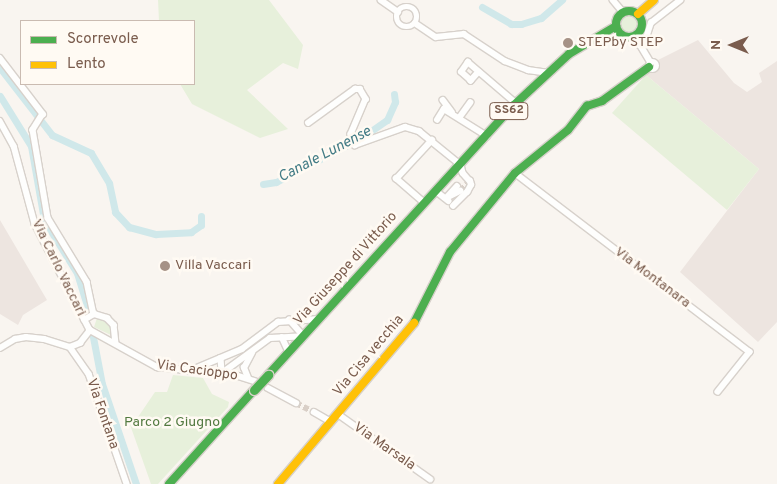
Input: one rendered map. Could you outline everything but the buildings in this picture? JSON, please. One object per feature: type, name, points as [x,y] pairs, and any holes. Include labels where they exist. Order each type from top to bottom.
[{"type":"main road","points":[[638,14],[642,28],[637,41],[623,36],[616,26],[617,18],[623,12],[638,14],[654,0]]},
{"type":"main road","name":"SS62","points":[[424,203],[461,165],[516,103],[569,54],[616,26]]},
{"type":"main road","name":"Via Cisa vecchia","points":[[278,484],[413,326],[450,252],[515,173],[568,130],[587,106],[602,101],[650,65]]},
{"type":"main road","name":"Via Giuseppe di Vittorio","points":[[289,352],[424,203]]},
{"type":"main road","name":"SS62","points":[[169,484],[252,383],[268,376],[289,352]]},
{"type":"street","points":[[381,0],[398,12],[400,25],[410,27],[415,23],[416,14],[412,9],[406,8],[398,12]]},
{"type":"street","points":[[613,0],[623,12]]},
{"type":"street","points":[[650,65],[637,41],[646,38],[651,23],[680,0]]},
{"type":"street","points":[[415,23],[436,37],[464,34],[505,61],[528,70],[549,73]]},
{"type":"street","points":[[0,58],[20,83]]},
{"type":"street","points":[[480,72],[516,103]]},
{"type":"street","points":[[22,85],[41,109],[42,118],[36,124],[34,134],[48,218],[87,282],[94,314]]},
{"type":"street","points":[[308,123],[355,89],[360,90],[366,99],[351,138],[355,145],[405,127],[432,140],[461,165],[465,184]]},
{"type":"street","points":[[443,100],[457,117]]},
{"type":"street","points":[[457,117],[470,103]]},
{"type":"street","points":[[436,120],[444,109],[487,136]]},
{"type":"street","name":"Via Carlo Vaccari","points":[[0,120],[14,146],[35,224],[66,278],[90,330]]},
{"type":"street","points":[[424,203],[396,179],[432,140]]},
{"type":"street","name":"Via Montanara","points":[[515,173],[750,352],[718,392]]},
{"type":"street","points":[[449,201],[465,184]]},
{"type":"street","points":[[449,201],[465,184]]},
{"type":"street","points":[[436,191],[449,201]]},
{"type":"street","points":[[84,320],[94,314]]},
{"type":"street","points":[[94,314],[112,321],[117,335],[116,343]]},
{"type":"street","points":[[289,320],[303,336]]},
{"type":"street","points":[[190,371],[242,349],[278,322],[319,320]]},
{"type":"street","points":[[0,348],[16,339],[26,338],[70,347],[80,343],[90,330]]},
{"type":"street","name":"Via Cacioppo","points":[[90,330],[116,343],[149,364],[222,374],[252,383]]},
{"type":"street","points":[[222,374],[270,338],[303,336]]},
{"type":"street","points":[[282,337],[289,352]]},
{"type":"street","name":"Via Fontana","points":[[70,347],[88,374],[127,484]]},
{"type":"street","points":[[252,383],[244,368],[253,350]]},
{"type":"street","points":[[222,358],[222,374]]},
{"type":"street","points":[[268,388],[296,403]]},
{"type":"street","points":[[314,412],[331,422]]},
{"type":"street","name":"Via Marsala","points":[[338,414],[430,478]]},
{"type":"shaded area","points":[[698,40],[734,83],[747,92],[762,82],[759,73],[777,61],[777,322],[758,342],[680,272],[759,169],[646,75],[658,60]]},
{"type":"shaded area","points":[[0,220],[47,300],[23,315],[18,325],[0,314]]},
{"type":"green space","points":[[158,0],[269,0],[303,45],[298,69],[283,63],[247,90],[288,129],[260,138],[192,104],[181,85],[195,85],[195,20],[159,20]]},
{"type":"green space","points":[[629,11],[638,15],[642,24],[638,33],[629,37],[620,33],[616,24],[620,15]]},
{"type":"green space","points":[[646,75],[759,169],[727,210],[612,113]]},
{"type":"green space","points":[[97,318],[106,320],[111,325],[111,335],[94,327]]},
{"type":"green space","name":"Parco 2 Giugno","points":[[173,375],[203,378],[212,394],[229,402],[228,407],[158,484],[151,484],[128,419],[138,417],[155,392],[167,392]]},
{"type":"waterway","name":"Canale Lunense","points":[[482,7],[511,24],[521,24],[541,18],[562,0]]},
{"type":"waterway","name":"Canale Lunense","points":[[0,68],[52,135],[91,153],[109,183],[115,212],[129,227],[156,234],[191,232],[201,225],[201,216]]},
{"type":"waterway","name":"Canale Lunense","points":[[263,184],[276,182],[361,138],[387,120],[395,102],[394,94]]},
{"type":"waterway","points":[[0,96],[31,146],[44,220],[77,273],[87,306]]},
{"type":"waterway","points":[[93,337],[102,384],[136,484]]},
{"type":"tunnel","points":[[460,191],[467,184]]},
{"type":"tunnel","points":[[296,403],[314,412]]},
{"type":"traffic: fast","points":[[629,11],[638,15],[642,24],[638,33],[629,37],[620,33],[616,24],[620,15],[629,11]]},
{"type":"traffic: fast","points":[[268,375],[514,105],[569,54],[616,26]]},
{"type":"traffic: fast","points":[[414,323],[450,252],[515,173],[568,130],[587,106],[602,101],[649,67]]},
{"type":"traffic: fast","points":[[254,390],[268,375]]},
{"type":"traffic: fast","points":[[169,484],[254,390]]},
{"type":"traffic: slow","points":[[638,14],[654,0]]},
{"type":"traffic: slow","points":[[278,484],[414,323]]},
{"type":"place","name":"STEPby STEP","points":[[568,43]]},
{"type":"place","name":"Villa Vaccari","points":[[165,266]]}]
